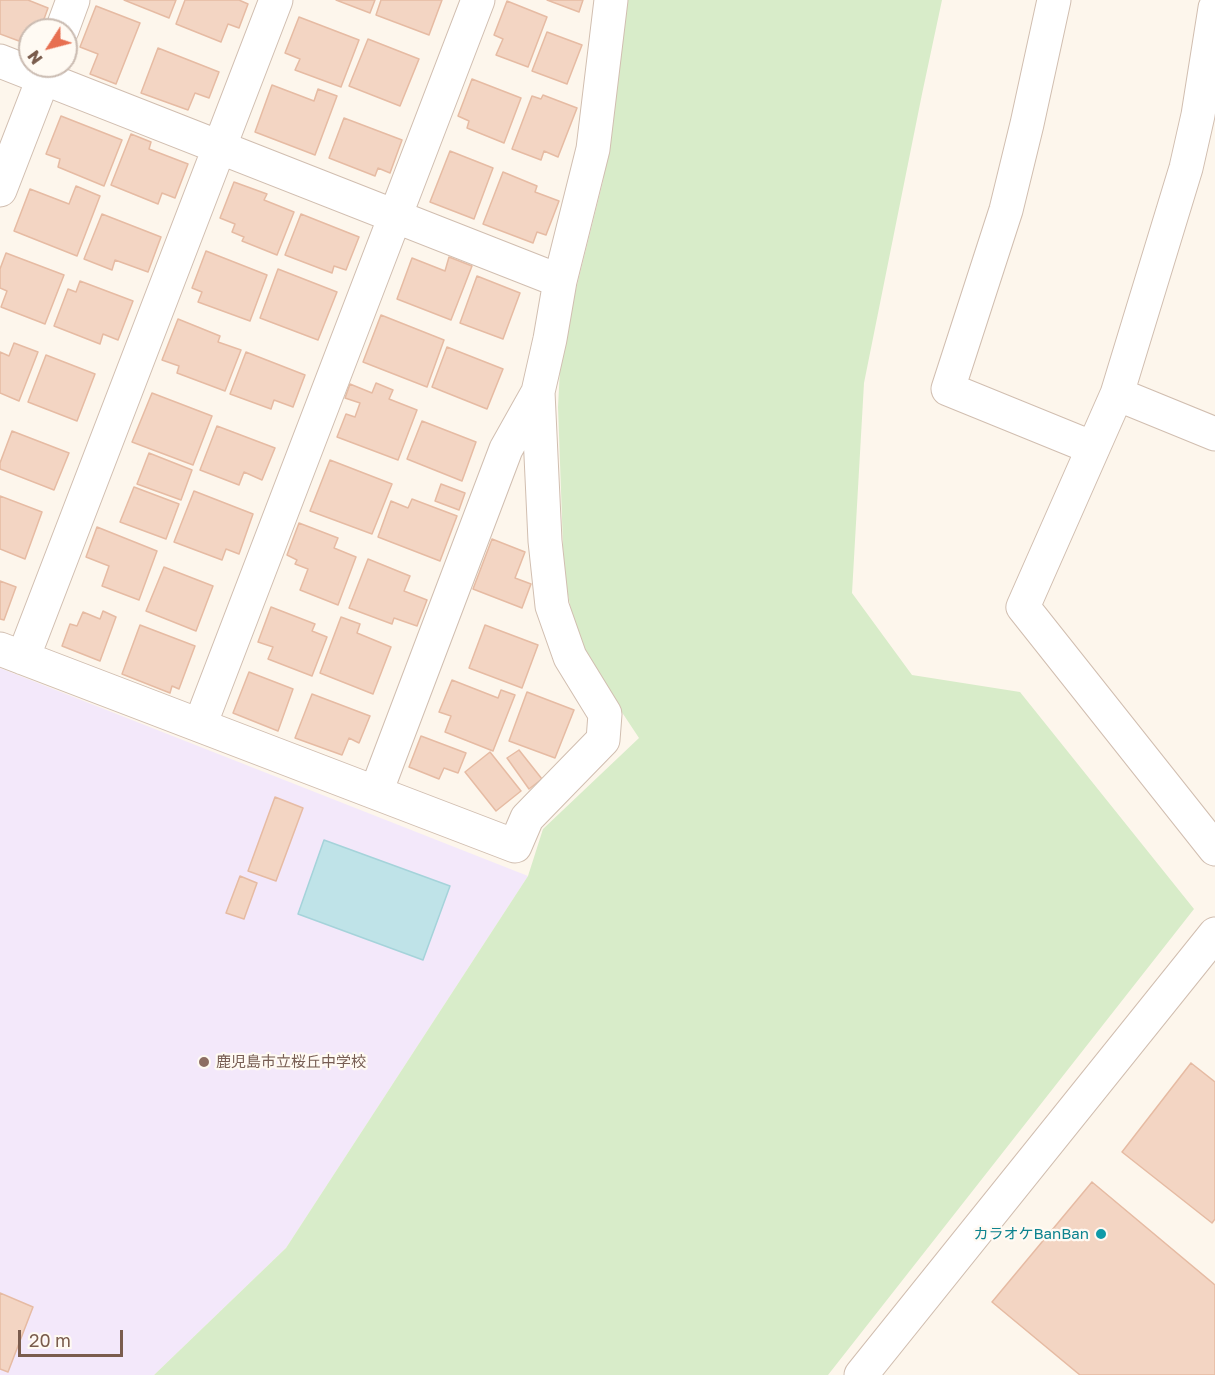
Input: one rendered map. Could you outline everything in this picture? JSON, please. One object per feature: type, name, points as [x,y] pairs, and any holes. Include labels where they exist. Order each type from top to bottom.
[{"type":"street","points":[[66,18],[73,0]]},
{"type":"street","points":[[276,0],[219,147],[11,653],[514,846],[527,818],[603,740],[604,714],[570,657],[552,606],[545,541],[538,392],[560,281],[593,148],[611,0]]},
{"type":"street","points":[[200,725],[478,0]]},
{"type":"street","points":[[1054,0],[1006,210],[948,388],[1093,448]]},
{"type":"street","points":[[1215,8],[1198,115],[1186,168],[1117,394],[1023,607],[1215,849]]},
{"type":"street","points":[[0,62],[18,66]]},
{"type":"street","points":[[0,190],[43,78]]},
{"type":"street","points":[[59,78],[219,147],[560,281]]},
{"type":"street","points":[[376,792],[507,449],[538,392]]},
{"type":"street","points":[[1117,394],[1215,434]]},
{"type":"street","points":[[861,1375],[1215,934]]},
{"type":"shaded area","name":"鹿児島市立桜丘中学校","points":[[0,668],[528,876],[286,1248],[154,1375],[0,1375]]},
{"type":"green space","points":[[628,0],[942,0],[864,383],[852,593],[912,675],[1020,692],[1194,909],[828,1375],[154,1375],[286,1248],[528,876],[543,829],[639,738],[578,646],[564,574],[558,407],[561,349],[603,181]]},
{"type":"water","points":[[324,840],[450,886],[423,960],[298,914]]},
{"type":"building","points":[[0,0],[28,0],[48,8],[44,18],[18,18],[18,41],[0,34]]},
{"type":"building","points":[[124,0],[176,0],[169,18]]},
{"type":"building","points":[[185,0],[239,0],[248,4],[239,28],[228,24],[221,42],[176,24]]},
{"type":"building","points":[[336,0],[375,0],[370,13]]},
{"type":"building","points":[[381,0],[442,0],[429,35],[376,15]]},
{"type":"building","points":[[547,0],[583,0],[579,12]]},
{"type":"building","points":[[507,1],[547,17],[528,67],[496,55],[503,39],[494,35]]},
{"type":"building","points":[[96,6],[140,23],[116,84],[90,74],[98,54],[80,47]]},
{"type":"building","points":[[299,17],[359,40],[341,87],[295,70],[300,59],[285,53]]},
{"type":"building","points":[[547,32],[582,45],[567,84],[532,71]]},
{"type":"building","points":[[368,39],[419,59],[400,106],[349,86]]},
{"type":"building","points":[[158,48],[219,72],[209,98],[195,93],[188,110],[141,93]]},
{"type":"building","points":[[472,79],[521,98],[504,143],[467,128],[469,121],[458,116]]},
{"type":"building","points":[[272,85],[314,101],[318,89],[337,96],[315,155],[255,132]]},
{"type":"building","points":[[543,95],[577,108],[558,157],[544,151],[541,160],[512,149],[532,96],[541,99]]},
{"type":"building","points":[[61,116],[122,140],[104,186],[58,167],[60,159],[46,154]]},
{"type":"building","points":[[344,118],[402,140],[390,173],[378,168],[375,176],[329,158]]},
{"type":"building","points":[[131,134],[151,142],[149,149],[188,164],[175,198],[162,193],[158,204],[111,185]]},
{"type":"building","points":[[450,151],[493,168],[474,219],[430,202]]},
{"type":"building","points":[[503,172],[537,186],[535,192],[559,201],[546,235],[537,232],[533,243],[483,224]]},
{"type":"building","points":[[234,182],[267,194],[264,200],[294,212],[277,255],[242,241],[244,237],[232,232],[235,224],[220,218]]},
{"type":"building","points":[[76,186],[100,196],[77,256],[14,231],[30,189],[69,204]]},
{"type":"building","points":[[102,214],[161,237],[148,272],[115,260],[112,270],[84,259]]},
{"type":"building","points":[[301,214],[359,237],[346,270],[334,266],[332,273],[285,255]]},
{"type":"building","points":[[206,251],[267,275],[250,321],[198,302],[202,292],[192,288]]},
{"type":"building","points":[[6,253],[64,275],[45,324],[1,307],[7,291],[0,288],[0,269]]},
{"type":"building","points":[[449,257],[472,266],[451,320],[397,299],[412,258],[445,271]]},
{"type":"building","points":[[278,269],[337,292],[318,340],[260,318]]},
{"type":"building","points":[[477,276],[520,293],[503,339],[460,323]]},
{"type":"building","points":[[80,281],[133,301],[118,340],[103,334],[100,344],[54,326],[68,289],[76,292]]},
{"type":"building","points":[[381,315],[444,340],[427,387],[363,362]]},
{"type":"building","points":[[178,319],[220,336],[218,342],[241,350],[225,391],[177,373],[179,366],[162,360]]},
{"type":"building","points":[[14,343],[38,352],[19,401],[0,393],[0,352],[9,356]]},
{"type":"building","points":[[447,347],[503,369],[487,409],[432,387]]},
{"type":"building","points":[[246,352],[305,375],[293,407],[274,400],[271,409],[230,394]]},
{"type":"building","points":[[46,355],[95,374],[77,421],[28,402]]},
{"type":"building","points":[[376,383],[393,390],[389,399],[417,410],[398,460],[337,437],[346,414],[355,417],[360,403],[345,398],[350,384],[372,393]]},
{"type":"building","points":[[152,393],[212,416],[193,465],[132,442]]},
{"type":"building","points":[[422,421],[476,442],[462,481],[407,459]]},
{"type":"building","points":[[217,426],[275,448],[262,480],[244,472],[239,485],[200,470]]},
{"type":"building","points":[[12,431],[69,453],[54,490],[0,469],[0,463]]},
{"type":"building","points":[[149,453],[192,470],[181,500],[137,484]]},
{"type":"building","points":[[330,460],[392,484],[372,534],[310,511]]},
{"type":"building","points":[[441,484],[465,493],[459,510],[435,501]]},
{"type":"building","points":[[134,487],[179,504],[166,539],[120,522]]},
{"type":"building","points":[[194,491],[253,514],[239,554],[226,549],[222,560],[174,542]]},
{"type":"building","points":[[0,496],[42,512],[25,559],[0,549]]},
{"type":"building","points":[[412,499],[457,516],[440,561],[378,537],[391,501],[408,508]]},
{"type":"building","points":[[299,523],[338,538],[334,548],[356,557],[338,605],[300,590],[308,569],[295,564],[297,560],[287,555]]},
{"type":"building","points":[[97,527],[157,551],[139,600],[102,586],[109,566],[86,557]]},
{"type":"building","points":[[492,539],[525,552],[515,578],[531,584],[522,608],[473,589]]},
{"type":"building","points":[[368,559],[410,576],[404,591],[427,600],[417,626],[394,618],[392,624],[349,608]]},
{"type":"building","points":[[164,567],[213,586],[196,631],[146,611]]},
{"type":"building","points":[[0,581],[16,587],[4,620],[0,619]]},
{"type":"building","points":[[271,607],[315,624],[312,631],[327,637],[312,676],[268,659],[273,647],[258,642]]},
{"type":"building","points":[[103,611],[116,617],[100,661],[62,646],[70,624],[77,626],[83,612],[100,619]]},
{"type":"building","points":[[341,617],[360,624],[357,633],[391,647],[373,694],[320,673]]},
{"type":"building","points":[[140,625],[195,646],[179,689],[172,686],[170,693],[122,674]]},
{"type":"building","points":[[485,625],[538,645],[522,688],[469,668]]},
{"type":"building","points":[[249,672],[293,689],[278,731],[233,713]]},
{"type":"building","points":[[452,680],[498,698],[501,690],[515,695],[493,751],[445,732],[451,716],[439,712]]},
{"type":"building","points":[[527,692],[574,710],[555,758],[509,741]]},
{"type":"building","points":[[312,694],[370,716],[359,743],[349,738],[342,755],[295,738]]},
{"type":"building","points":[[421,736],[466,753],[458,773],[444,768],[439,779],[409,767]]},
{"type":"building","points":[[519,750],[542,779],[529,789],[507,758]]},
{"type":"building","points":[[490,752],[521,791],[496,811],[465,772]]},
{"type":"building","points":[[275,797],[303,808],[276,881],[248,871]]},
{"type":"building","points":[[240,876],[257,883],[244,919],[226,913]]},
{"type":"building","points":[[1191,1063],[1215,1082],[1215,1219],[1212,1223],[1122,1152]]},
{"type":"building","name":"カラオケBanBan","points":[[1092,1182],[1215,1285],[1215,1375],[1080,1375],[992,1302]]},
{"type":"building","points":[[0,1293],[33,1307],[8,1372],[0,1369]]},
{"type":"place","name":"鹿児島市立桜丘中学校","points":[[204,1062]]},
{"type":"place","name":"カラオケBanBan","points":[[1101,1234]]}]
